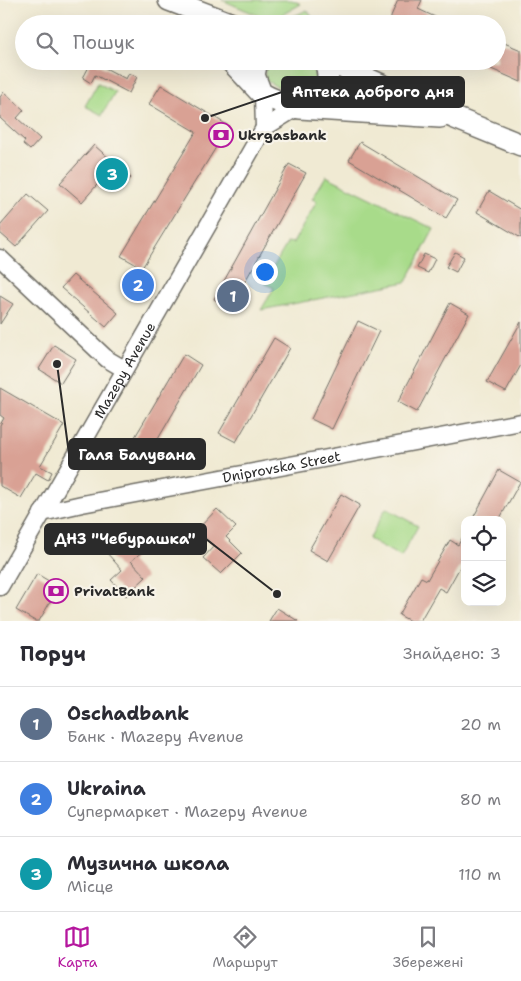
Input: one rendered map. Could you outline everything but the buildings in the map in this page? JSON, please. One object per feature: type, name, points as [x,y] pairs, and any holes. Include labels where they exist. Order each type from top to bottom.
[{"type":"main road","points":[[169,0],[185,15]]},
{"type":"main road","points":[[169,0],[208,15]]},
{"type":"main road","points":[[239,70],[262,94],[299,108],[456,118]]},
{"type":"main road","points":[[255,70],[256,84],[262,94]]},
{"type":"main road","points":[[299,108],[311,105],[322,94],[328,78],[328,70]]},
{"type":"main road","points":[[348,70],[521,145]]},
{"type":"street","points":[[262,94],[264,128]]},
{"type":"street","name":"Mazepy Avenue","points":[[0,587],[264,128],[299,108]]},
{"type":"street","points":[[0,258],[107,359],[124,369]]},
{"type":"street","name":"Dniprovska Street","points":[[42,513],[521,422]]},
{"type":"green space","points":[[222,0],[292,0],[301,4],[282,15],[257,15]]},
{"type":"green space","points":[[307,10],[311,15],[296,15]]},
{"type":"green space","points":[[265,70],[314,70],[317,82],[312,92],[301,96],[272,84],[265,79]]},
{"type":"green space","points":[[98,83],[115,92],[102,115],[85,106]]},
{"type":"green space","points":[[326,176],[434,229],[406,282],[261,310],[274,288],[264,283],[288,242],[293,243],[317,201],[312,199]]},
{"type":"green space","points":[[386,508],[418,526],[401,557],[369,539]]},
{"type":"place","name":"Аптека доброго дня","points":[[205,118]]},
{"type":"place","name":"Ukrgasbank","points":[[221,135]]},
{"type":"place","name":"Музична школа","points":[[112,174]]},
{"type":"place","name":"Ukraina","points":[[138,285]]},
{"type":"place","name":"Oschadbank","points":[[233,296]]},
{"type":"place","name":"Галя Балувана","points":[[57,364]]},
{"type":"place","name":"PrivatBank","points":[[56,591]]},
{"type":"place","name":"ДНЗ \"Чебурашка\"","points":[[277,594]]}]
